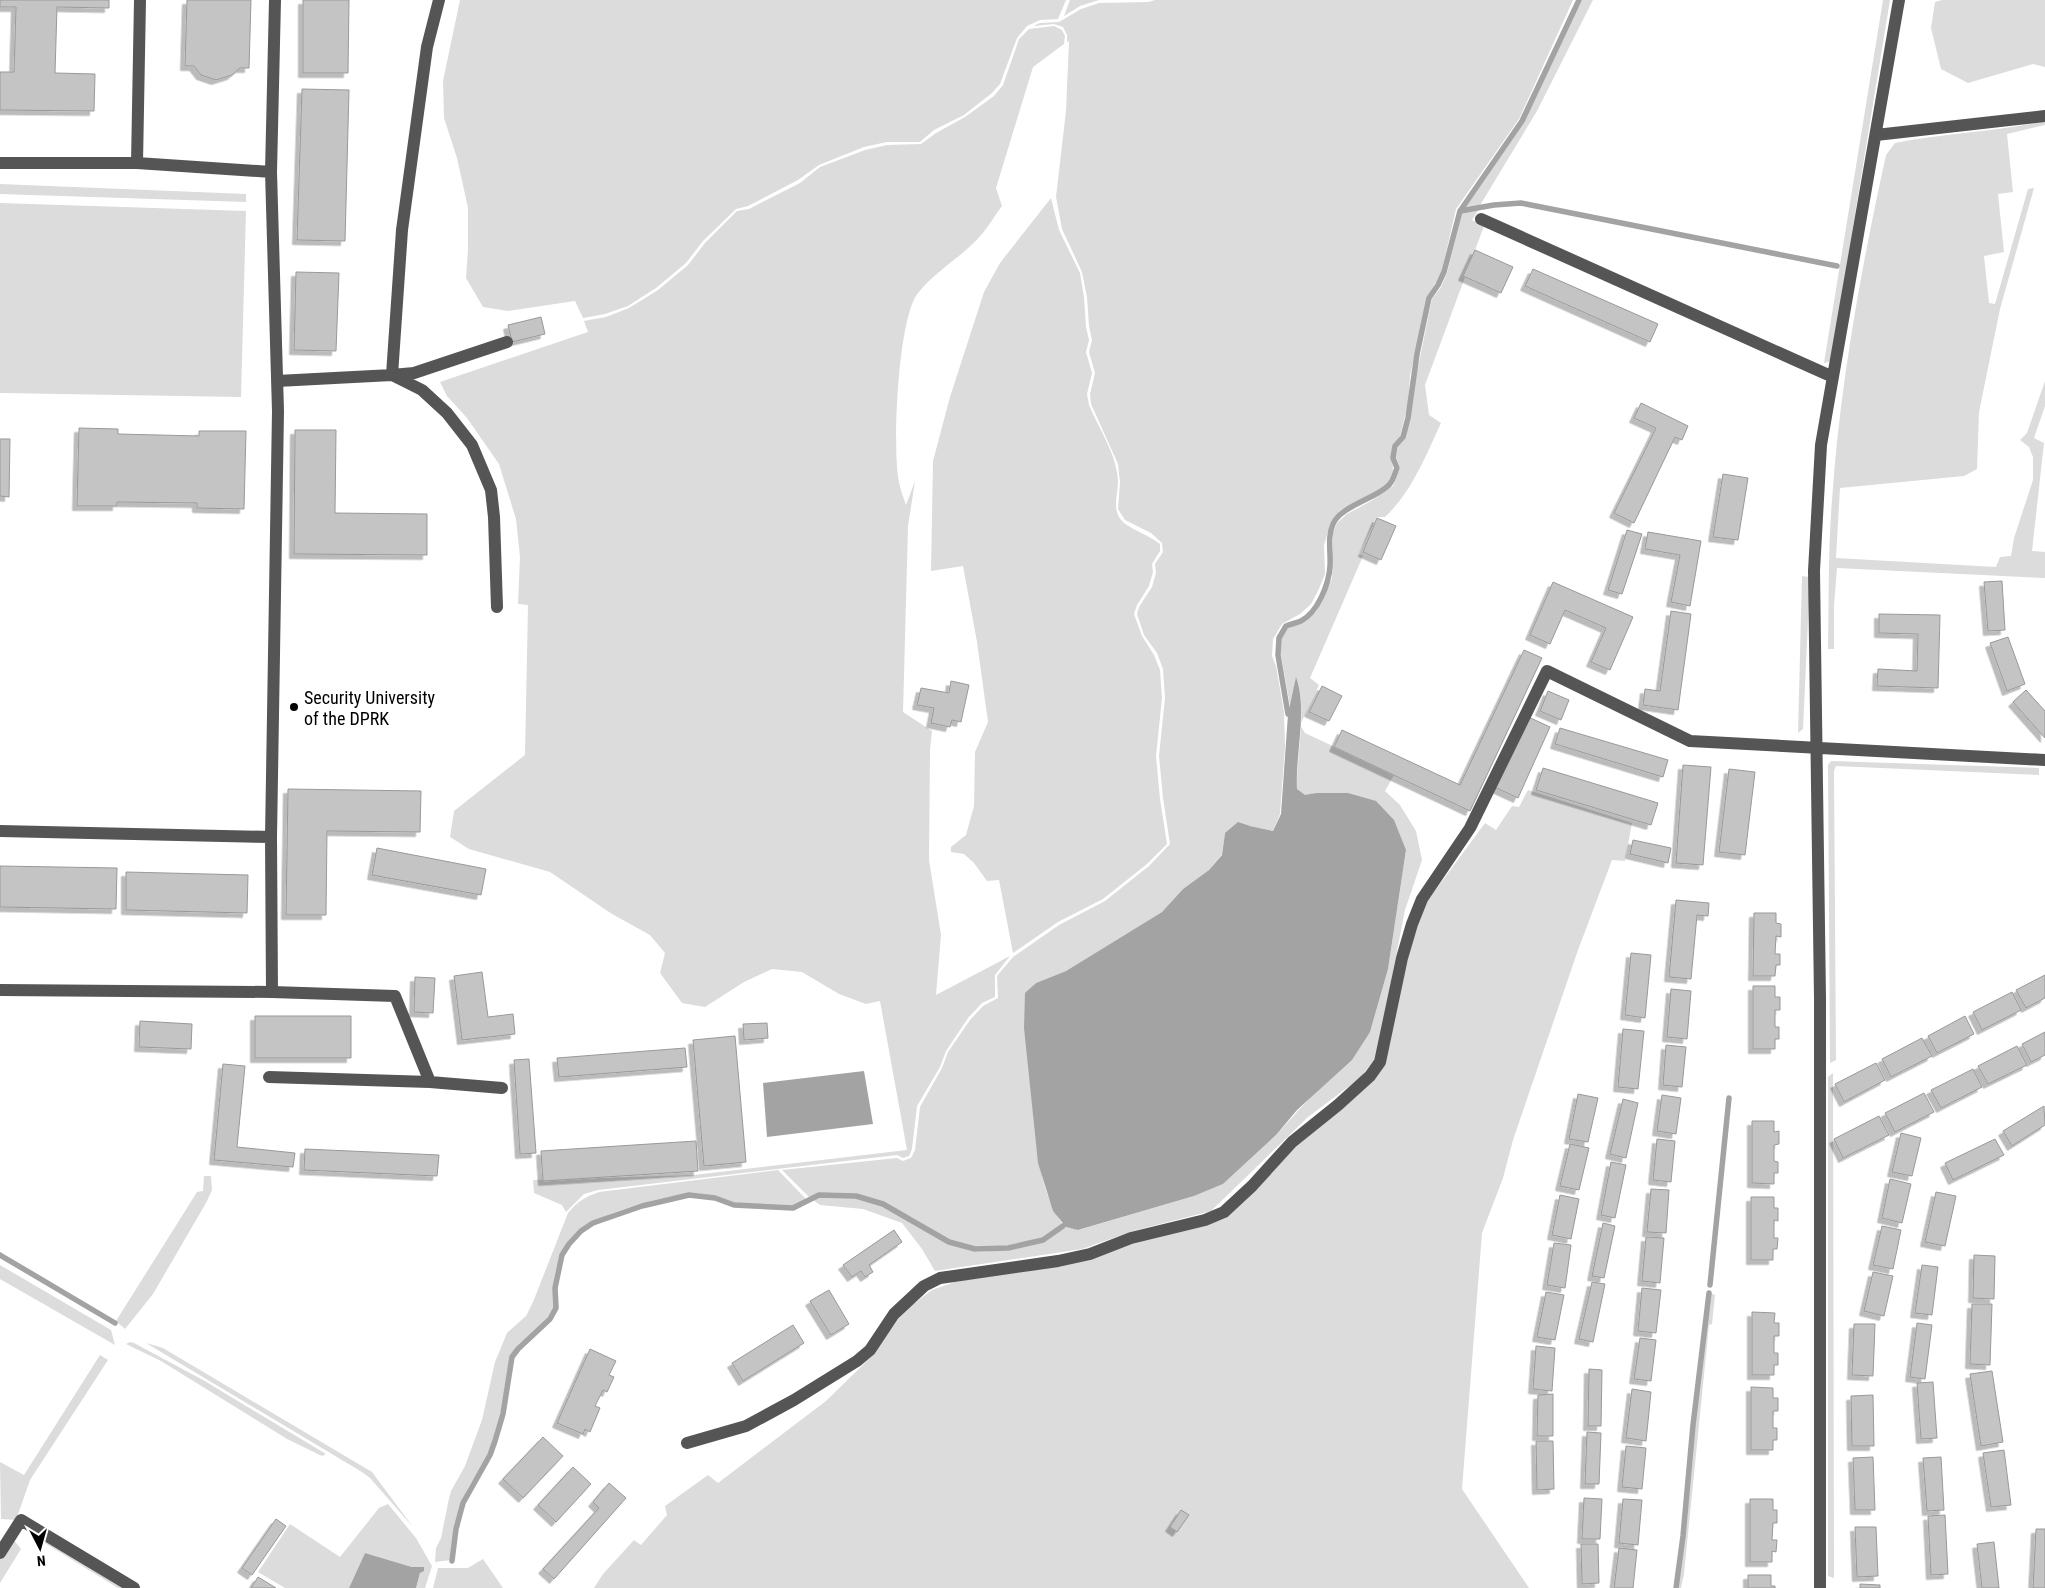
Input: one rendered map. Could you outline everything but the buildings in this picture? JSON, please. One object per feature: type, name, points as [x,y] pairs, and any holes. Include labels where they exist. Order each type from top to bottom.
[{"type":"street","points":[[137,163],[140,0]]},
{"type":"street","points":[[272,992],[271,837],[277,381],[271,172],[276,0]]},
{"type":"street","points":[[392,375],[402,230],[427,47],[440,0]]},
{"type":"street","points":[[1820,1588],[1820,998],[1814,571],[1822,445],[1899,0]]},
{"type":"street","points":[[1876,135],[2045,116]]},
{"type":"street","points":[[0,164],[137,163],[271,172]]},
{"type":"street","points":[[1482,219],[1833,377]]},
{"type":"street","points":[[277,381],[414,373],[507,342]]},
{"type":"street","points":[[392,375],[422,390],[448,413],[472,444],[480,461],[493,501],[497,607]]},
{"type":"street","points":[[687,1443],[746,1426],[794,1400],[856,1361],[870,1350],[903,1304],[924,1286],[940,1278],[1058,1261],[1090,1254],[1131,1238],[1205,1220],[1224,1212],[1252,1186],[1292,1142],[1370,1076],[1380,1062],[1402,958],[1422,899],[1470,828],[1547,671],[1690,741],[2045,760]]},
{"type":"street","points":[[0,831],[271,837]]},
{"type":"street","points":[[0,990],[272,992],[395,996],[430,1082]]},
{"type":"street","points":[[269,1077],[430,1082],[502,1088]]},
{"type":"street","points":[[0,1553],[21,1520],[134,1588]]},
{"type":"shaded area","points":[[460,0],[1066,0],[1058,19],[1040,20],[1027,26],[1017,38],[1000,84],[992,93],[964,115],[934,130],[920,142],[887,142],[864,147],[819,165],[798,180],[748,206],[736,209],[703,241],[686,263],[656,288],[628,306],[605,314],[583,318],[575,301],[508,311],[483,307],[466,278],[468,208],[457,158],[444,118],[443,81]]},
{"type":"shaded area","points":[[1070,0],[1099,0],[1080,6],[1064,16]]},
{"type":"shaded area","points":[[1155,0],[1573,0],[1519,119],[1456,209],[1441,274],[1427,297],[1410,376],[1408,404],[1400,436],[1394,446],[1393,471],[1388,483],[1340,511],[1330,525],[1324,545],[1325,574],[1318,591],[1311,604],[1300,614],[1282,624],[1273,639],[1272,656],[1276,666],[1284,712],[1285,747],[1280,814],[1273,831],[1250,826],[1225,833],[1222,854],[1209,870],[1183,889],[1162,912],[1066,971],[1036,983],[1026,993],[1027,1047],[1037,1149],[1048,1196],[1063,1225],[1043,1238],[1018,1245],[995,1248],[972,1247],[945,1239],[911,1217],[875,1200],[861,1196],[835,1193],[809,1197],[782,1170],[897,1158],[903,1161],[911,1158],[915,1150],[920,1107],[942,1068],[948,1052],[970,1020],[983,1006],[998,998],[997,976],[1013,957],[1059,925],[1105,901],[1149,866],[1170,844],[1159,756],[1165,698],[1163,669],[1157,653],[1144,635],[1137,614],[1139,607],[1152,587],[1156,573],[1155,564],[1163,552],[1162,543],[1151,533],[1125,520],[1118,509],[1120,482],[1118,464],[1091,404],[1090,394],[1095,373],[1089,352],[1092,340],[1087,297],[1082,272],[1062,229],[1056,197],[1066,111],[1069,41],[1067,42],[1067,35],[1063,27],[1054,24],[1033,26],[1040,23],[1059,22],[1081,9],[1099,3],[1148,2]]},
{"type":"shaded area","points":[[1582,0],[1593,0],[1537,111],[1479,207],[1463,210],[1524,122]]},
{"type":"shaded area","points":[[1883,0],[1890,0],[1831,361],[1824,363]]},
{"type":"shaded area","points":[[1942,0],[2045,0],[2045,67],[2033,64],[1968,83],[1941,69],[1931,28],[1935,2]]},
{"type":"shaded area","points":[[1054,26],[1062,30],[1065,36],[1064,44],[1033,67],[996,188],[1002,206],[975,242],[925,285],[918,293],[911,307],[902,353],[897,410],[898,476],[906,505],[915,481],[908,526],[903,712],[932,731],[930,749],[929,860],[941,935],[936,995],[1010,956],[995,975],[995,997],[982,1003],[968,1018],[946,1051],[940,1067],[917,1106],[912,1149],[909,1156],[903,1158],[897,1155],[598,1190],[584,1194],[566,1212],[562,1205],[534,1193],[533,1180],[694,1175],[907,1150],[880,1001],[866,1004],[839,994],[802,972],[772,969],[744,982],[705,1007],[682,1003],[660,973],[665,953],[650,935],[612,914],[550,872],[469,849],[450,837],[454,811],[525,755],[528,605],[518,604],[520,557],[516,519],[499,464],[467,418],[447,396],[440,382],[588,332],[584,321],[606,317],[629,308],[658,290],[688,265],[705,243],[737,211],[749,209],[800,183],[820,167],[865,150],[887,145],[921,144],[936,133],[965,117],[994,96],[1003,85],[1019,39],[1029,29]]},
{"type":"shaded area","points":[[2045,121],[2045,125],[2007,134],[2013,192],[1998,194],[2004,252],[1984,256],[1989,303],[1995,304],[2028,189],[2034,188],[2000,309],[1979,412],[1977,469],[1964,476],[1840,488],[1836,558],[1996,567],[2000,557],[2011,556],[2014,538],[2033,480],[2033,457],[2029,447],[2020,440],[2027,433],[2045,381],[2045,406],[2034,438],[2044,443],[2032,551],[2045,552],[2045,578],[1837,568],[1834,606],[1834,649],[1828,649],[1829,556],[1840,413],[1860,284],[1886,155],[1895,143],[2008,128]]},
{"type":"shaded area","points":[[0,184],[246,194],[246,202],[0,194]]},
{"type":"shaded area","points":[[1051,198],[1059,230],[1080,273],[1089,340],[1086,352],[1092,373],[1087,394],[1089,405],[1107,442],[1117,471],[1117,513],[1123,522],[1160,544],[1160,551],[1152,564],[1153,572],[1149,586],[1137,605],[1134,614],[1142,636],[1154,655],[1160,670],[1162,698],[1156,756],[1167,844],[1147,864],[1103,899],[1058,922],[1013,953],[999,880],[987,881],[974,863],[964,854],[951,852],[951,847],[966,835],[974,806],[975,752],[988,722],[977,642],[963,566],[931,571],[933,461],[950,397],[984,292],[1000,263]]},
{"type":"shaded area","points":[[0,203],[246,211],[241,397],[0,393]]},
{"type":"shaded area","points":[[1479,209],[1472,220],[1484,226],[1425,385],[1429,415],[1441,423],[1411,485],[1385,517],[1377,517],[1359,554],[1363,556],[1310,678],[1319,685],[1301,723],[1301,703],[1296,678],[1290,706],[1281,655],[1281,639],[1288,628],[1303,623],[1316,612],[1325,595],[1332,578],[1333,533],[1337,523],[1347,514],[1393,486],[1400,468],[1396,457],[1398,447],[1405,438],[1410,419],[1416,377],[1432,299],[1441,287],[1447,273],[1462,213]]},
{"type":"shaded area","points":[[1802,576],[1810,577],[1803,729],[1798,733]]},
{"type":"shaded area","points":[[1296,677],[1301,704],[1297,789],[1305,795],[1348,793],[1376,801],[1394,820],[1406,850],[1388,969],[1370,1032],[1352,1060],[1297,1110],[1276,1135],[1223,1184],[1194,1196],[1078,1230],[1066,1227],[1053,1211],[1038,1163],[1024,1028],[1025,993],[1036,983],[1066,971],[1162,912],[1183,889],[1209,870],[1222,855],[1225,833],[1238,822],[1273,831],[1281,814],[1288,714]]},
{"type":"shaded area","points":[[1301,726],[1305,733],[1394,775],[1385,791],[1400,805],[1416,831],[1422,860],[1405,910],[1376,1058],[1360,1078],[1308,1117],[1211,1211],[1133,1231],[1082,1249],[935,1271],[922,1249],[902,1223],[863,1209],[820,1205],[813,1200],[819,1197],[855,1197],[883,1206],[949,1244],[976,1252],[1009,1250],[1043,1242],[1066,1227],[1079,1230],[1194,1196],[1223,1184],[1276,1135],[1370,1032],[1388,969],[1406,850],[1348,793],[1316,793],[1305,796],[1297,789]]},
{"type":"shaded area","points":[[1831,761],[2039,768],[2039,775],[1836,766],[1834,771],[1836,1060],[1830,1063],[1828,765]]},
{"type":"shaded area","points":[[1528,790],[1632,823],[1625,861],[1612,860],[1578,950],[1513,1140],[1503,1178],[1482,1233],[1462,1489],[1529,1588],[594,1588],[603,1574],[634,1540],[641,1545],[667,1515],[665,1506],[708,1475],[718,1483],[826,1401],[870,1358],[904,1311],[932,1290],[963,1279],[1103,1251],[1202,1224],[1307,1136],[1374,1077],[1401,988],[1415,930],[1426,903],[1485,823],[1496,830],[1512,806],[1519,807]]},
{"type":"shaded area","points":[[864,1071],[873,1124],[767,1137],[763,1083]]},
{"type":"shaded area","points":[[1833,1073],[1834,1578],[1828,1576],[1828,1077]]},
{"type":"shaded area","points":[[778,1170],[806,1199],[798,1205],[788,1208],[754,1206],[738,1204],[701,1194],[677,1195],[647,1202],[600,1219],[588,1225],[573,1238],[557,1265],[554,1281],[555,1308],[552,1314],[516,1349],[510,1359],[502,1408],[494,1440],[489,1453],[463,1498],[456,1524],[451,1560],[435,1562],[436,1548],[441,1538],[451,1491],[465,1466],[482,1420],[495,1362],[507,1333],[526,1316],[533,1302],[571,1209],[582,1200],[599,1192]]},
{"type":"shaded area","points":[[204,1176],[211,1176],[212,1190],[206,1203],[153,1294],[125,1329],[116,1321],[197,1192],[203,1191]]},
{"type":"shaded area","points":[[0,1265],[111,1330],[115,1345],[0,1279]]},
{"type":"shaded area","points":[[1710,1293],[1715,1295],[1712,1324],[1709,1325],[1684,1574],[1681,1588],[1677,1588],[1685,1536]]},
{"type":"shaded area","points":[[130,1342],[203,1380],[326,1454],[322,1456],[287,1439],[161,1361],[126,1344]]},
{"type":"shaded area","points":[[146,1343],[163,1348],[372,1472],[413,1527],[370,1478],[362,1472]]},
{"type":"shaded area","points":[[100,1355],[108,1360],[30,1480],[16,1520],[1,1519],[0,1462],[24,1475]]},
{"type":"shaded area","points":[[388,1504],[416,1538],[432,1566],[425,1588],[416,1588],[420,1573],[424,1567],[412,1567],[365,1553],[349,1588],[285,1588],[258,1572],[290,1524],[340,1557],[379,1508]]},
{"type":"shaded area","points":[[35,1534],[126,1588],[118,1588],[35,1537]]},
{"type":"shaded area","points":[[13,1539],[21,1549],[0,1583],[0,1556]]},
{"type":"shaded area","points":[[365,1553],[412,1567],[424,1567],[424,1571],[420,1573],[416,1588],[349,1588]]},
{"type":"shaded area","points":[[483,1559],[503,1588],[433,1588],[438,1568],[468,1568]]},
{"type":"waterway","points":[[1288,714],[1278,655],[1279,638],[1286,626],[1307,617],[1322,597],[1329,573],[1330,534],[1337,518],[1351,507],[1383,490],[1393,479],[1397,468],[1393,458],[1395,446],[1403,437],[1408,418],[1417,354],[1429,298],[1444,272],[1460,211],[1522,121],[1579,0]]},
{"type":"waterway","points":[[1460,211],[1494,205],[1521,203],[1837,266]]},
{"type":"waterway","points":[[1710,1285],[1729,1098]]},
{"type":"waterway","points":[[452,1561],[456,1529],[463,1503],[490,1455],[503,1414],[512,1357],[550,1319],[556,1308],[555,1288],[562,1255],[581,1231],[593,1223],[642,1206],[689,1195],[715,1198],[734,1205],[793,1208],[819,1195],[856,1196],[883,1204],[949,1242],[975,1249],[1008,1248],[1043,1240],[1063,1226]]},
{"type":"waterway","points":[[0,1255],[115,1323]]},
{"type":"waterway","points":[[1676,1588],[1709,1293]]},
{"type":"place","name":"Security University of the DPRK","points":[[294,707]]}]
